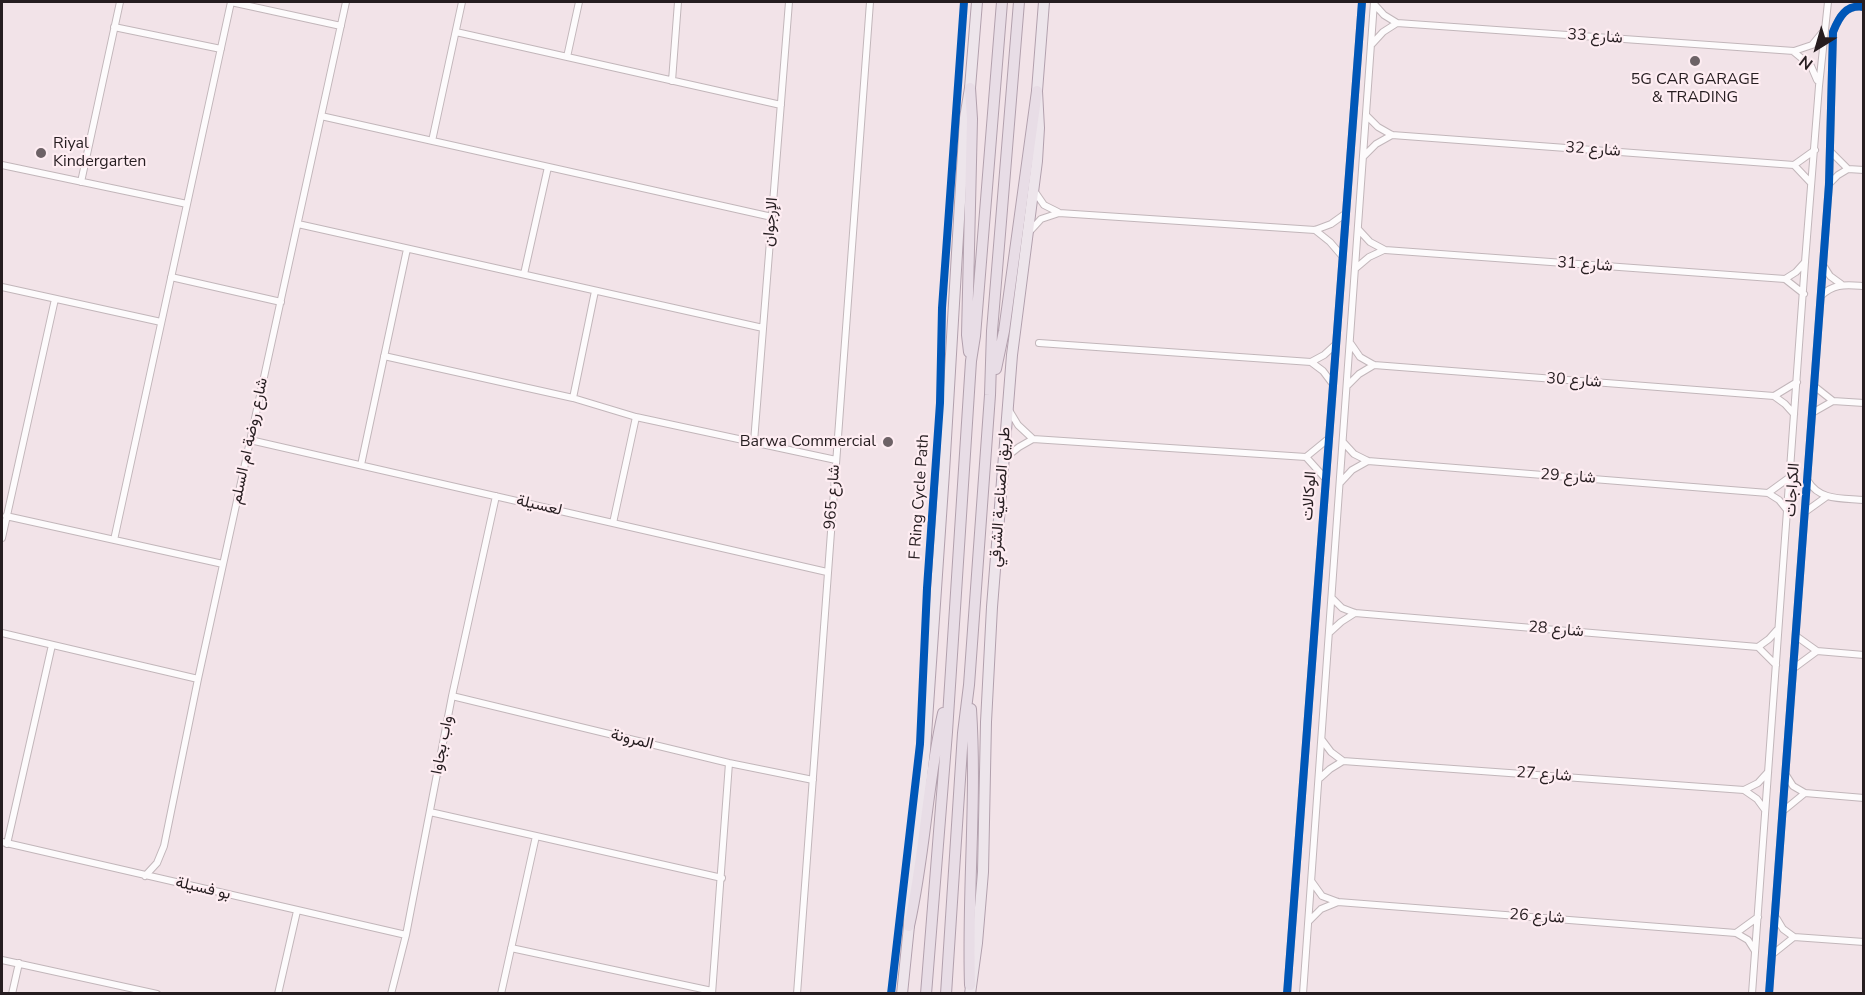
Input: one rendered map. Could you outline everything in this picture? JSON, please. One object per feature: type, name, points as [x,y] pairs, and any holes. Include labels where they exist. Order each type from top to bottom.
[{"type":"highway","points":[[926,993],[947,732],[971,361],[975,336],[1002,2]]},
{"type":"highway","name":"طريق الصناعية الشرقي","points":[[946,993],[963,734],[969,685],[990,395],[992,331],[1019,2]]},
{"type":"highway","points":[[970,88],[972,119],[967,335],[971,361]]},
{"type":"highway","points":[[990,395],[1005,319],[1037,91]]},
{"type":"highway","points":[[909,926],[917,891],[939,731],[949,684]]},
{"type":"highway","points":[[969,685],[973,766],[970,989]]},
{"type":"main road","points":[[902,993],[909,926],[910,889],[925,750],[964,140],[977,2]]},
{"type":"main road","name":"طريق الصناعية الشرقي","points":[[970,989],[977,943],[983,872],[986,710],[992,607],[1012,355],[1039,141],[1037,91],[1044,2]]},
{"type":"street","points":[[81,182],[120,2]]},
{"type":"street","points":[[114,540],[231,2],[341,26]]},
{"type":"street","name":"شارع روضة ام السلم","points":[[145,876],[154,868],[163,852],[198,680],[346,2]]},
{"type":"street","points":[[432,141],[462,2]]},
{"type":"street","points":[[567,57],[579,2]]},
{"type":"street","points":[[672,81],[678,2]]},
{"type":"street","name":"الإرجوان","points":[[754,442],[789,2]]},
{"type":"street","name":"شارع 965","points":[[797,993],[870,2]]},
{"type":"street","name":"الوكالات","points":[[1287,993],[1362,2]]},
{"type":"street","name":"الكراجات","points":[[1752,993],[1805,262],[1828,2]]},
{"type":"street","points":[[1371,45],[1383,32],[1397,23],[1384,15],[1374,3]]},
{"type":"street","name":"الوكالات","points":[[1303,993],[1374,3]]},
{"type":"street","name":"الكراجات","points":[[1769,993],[1829,184],[1833,32],[1842,13],[1849,8],[1863,7]]},
{"type":"street","name":"شارع 33","points":[[1397,23],[1794,51]]},
{"type":"street","points":[[114,27],[221,49]]},
{"type":"street","points":[[1794,51],[1812,45],[1824,30]]},
{"type":"street","points":[[456,32],[781,105]]},
{"type":"street","points":[[1794,51],[1811,66],[1819,86]]},
{"type":"street","points":[[321,116],[772,217]]},
{"type":"street","points":[[1367,116],[1378,127],[1392,135]]},
{"type":"street","points":[[1364,157],[1376,144],[1392,135]]},
{"type":"street","name":"شارع 32","points":[[1392,135],[1794,165]]},
{"type":"street","points":[[1812,183],[1794,165],[1815,150]]},
{"type":"street","points":[[1831,152],[1848,168],[1863,170]]},
{"type":"street","points":[[2,165],[187,204]]},
{"type":"street","points":[[524,274],[548,166]]},
{"type":"street","points":[[1829,184],[1848,168]]},
{"type":"street","points":[[1034,190],[1044,205],[1059,213]]},
{"type":"street","points":[[1029,234],[1041,219],[1059,213],[1316,230],[1331,224],[1345,214]]},
{"type":"street","points":[[298,224],[763,328]]},
{"type":"street","points":[[1359,229],[1370,242],[1385,250]]},
{"type":"street","points":[[1316,230],[1342,256]]},
{"type":"street","points":[[361,465],[407,249]]},
{"type":"street","points":[[1356,268],[1369,256],[1385,250]]},
{"type":"street","name":"شارع 31","points":[[1385,250],[1785,279]]},
{"type":"street","points":[[1804,294],[1785,279],[1805,262]]},
{"type":"street","points":[[1823,265],[1830,276],[1840,284]]},
{"type":"street","points":[[171,277],[281,302]]},
{"type":"street","points":[[1821,296],[1840,284],[1863,286]]},
{"type":"street","points":[[2,287],[161,322]]},
{"type":"street","points":[[573,398],[595,291]]},
{"type":"street","points":[[2,538],[55,298]]},
{"type":"street","points":[[1039,343],[1311,362],[1324,355],[1335,345]]},
{"type":"street","points":[[1347,386],[1359,374],[1374,365],[1360,357],[1350,345]]},
{"type":"street","points":[[384,356],[573,398],[636,417],[836,460]]},
{"type":"street","points":[[1311,362],[1323,371],[1332,383]]},
{"type":"street","name":"شارع 30","points":[[1374,365],[1774,396]]},
{"type":"street","points":[[1794,415],[1774,396],[1797,382]]},
{"type":"street","points":[[1814,386],[1833,401]]},
{"type":"street","points":[[1812,413],[1833,401],[1863,403]]},
{"type":"street","points":[[1007,407],[1018,425],[1034,439]]},
{"type":"street","points":[[613,523],[636,417]]},
{"type":"street","points":[[1005,458],[1018,447],[1034,439],[1306,457],[1328,439]]},
{"type":"street","name":"لعسيلة","points":[[250,440],[827,572]]},
{"type":"street","points":[[1343,442],[1354,454],[1368,462]]},
{"type":"street","points":[[1306,457],[1325,478]]},
{"type":"street","points":[[1340,483],[1352,470],[1368,462]]},
{"type":"street","name":"شارع 29","points":[[1368,462],[1768,493]]},
{"type":"street","points":[[1787,511],[1768,493],[1790,477]]},
{"type":"street","points":[[1808,481],[1815,490],[1826,497],[1863,500]]},
{"type":"street","name":"واب بجاوا","points":[[392,993],[406,934],[452,696],[496,496]]},
{"type":"street","points":[[1805,512],[1826,497]]},
{"type":"street","points":[[6,516],[223,564]]},
{"type":"street","name":"شارع 28","points":[[1332,598],[1342,608],[1355,613],[1758,647]]},
{"type":"street","points":[[1329,633],[1355,613]]},
{"type":"street","points":[[1776,665],[1758,647],[1778,628]]},
{"type":"street","points":[[2,633],[198,680]]},
{"type":"street","points":[[1796,636],[1817,651],[1863,655]]},
{"type":"street","points":[[4,843],[52,645]]},
{"type":"street","points":[[1794,668],[1817,651]]},
{"type":"street","name":"المرونة","points":[[452,696],[729,763],[813,780]]},
{"type":"street","points":[[1319,779],[1343,761],[1331,752],[1322,740]]},
{"type":"street","name":"شارع 27","points":[[1343,761],[1744,790]]},
{"type":"street","points":[[511,948],[712,992],[729,763]]},
{"type":"street","points":[[1765,812],[1757,799],[1744,790],[1758,783],[1768,772]]},
{"type":"street","points":[[1786,775],[1793,786],[1805,794],[1863,798]]},
{"type":"street","points":[[1783,811],[1805,794]]},
{"type":"street","points":[[430,812],[722,878]]},
{"type":"street","points":[[501,993],[536,836]]},
{"type":"street","name":"بو فسيلة","points":[[4,843],[406,934]]},
{"type":"street","points":[[1312,882],[1322,896],[1338,902]]},
{"type":"street","points":[[1308,922],[1321,909],[1338,902]]},
{"type":"street","name":"شارع 26","points":[[1338,902],[1736,933]]},
{"type":"street","points":[[278,993],[297,911]]},
{"type":"street","points":[[1756,952],[1748,940],[1736,933],[1758,917]]},
{"type":"street","points":[[1776,917],[1783,929],[1794,937],[1863,942]]},
{"type":"street","points":[[1773,954],[1794,937]]},
{"type":"street","points":[[2,960],[157,993]]},
{"type":"street","points":[[12,993],[19,963]]},
{"type":"cycle path","name":"F Ring Cycle Path","points":[[891,994],[920,744],[927,588],[940,403],[942,308],[964,2]]},
{"type":"cycle path","points":[[1287,994],[1362,2]]},
{"type":"cycle path","points":[[1769,994],[1829,184],[1833,32],[1844,13],[1852,8],[1864,7]]},
{"type":"place","name":"5G CAR GARAGE & TRADING","points":[[1695,61]]},
{"type":"place","name":"Riyal Kindergarten","points":[[41,153]]},
{"type":"place","name":"Barwa Commercial","points":[[888,442]]}]
